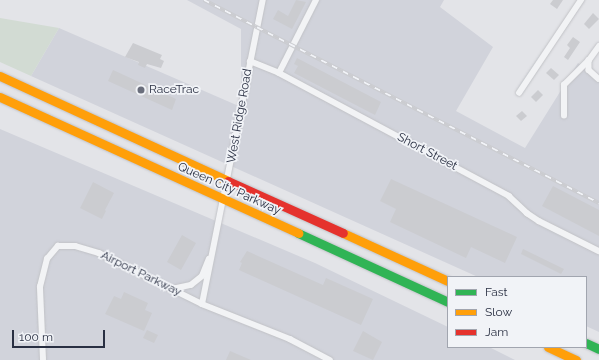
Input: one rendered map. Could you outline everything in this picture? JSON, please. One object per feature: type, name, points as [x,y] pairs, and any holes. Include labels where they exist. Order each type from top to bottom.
[{"type":"main road","name":"Queen City Parkway","points":[[0,76],[447,281]]},
{"type":"main road","name":"Queen City Parkway","points":[[0,97],[224,201],[447,302]]},
{"type":"main road","points":[[587,343],[599,349]]},
{"type":"main road","points":[[550,348],[576,360]]},
{"type":"street","name":"West Ridge Road","points":[[202,304],[224,201],[263,0]]},
{"type":"street","points":[[278,73],[316,0]]},
{"type":"street","points":[[519,93],[581,0]]},
{"type":"street","points":[[564,116],[564,85],[589,60],[599,46]]},
{"type":"street","points":[[589,60],[589,70],[599,79]]},
{"type":"street","name":"Short Street","points":[[250,61],[278,73],[509,196],[527,213],[538,220],[599,251]]},
{"type":"street","name":"Airport Parkway","points":[[44,360],[40,287],[47,259],[58,246],[75,246],[99,253],[202,304],[290,340],[330,360]]},
{"type":"street","points":[[172,289],[191,285],[202,276],[214,246]]},
{"type":"shaded area","points":[[187,0],[444,0],[440,7],[493,47],[456,111],[525,148],[578,63],[599,79],[599,332],[587,326],[587,276],[476,276],[31,76],[59,28],[241,107],[241,29]]},
{"type":"shaded area","points":[[0,18],[59,28],[31,76],[0,62]]},
{"type":"shaded area","points":[[0,129],[315,263],[447,327],[447,348],[491,348],[515,360],[0,360]]},
{"type":"building","points":[[296,0],[306,2],[292,29],[273,19],[278,10],[288,16]]},
{"type":"building","points":[[553,0],[563,0],[557,9],[550,4]]},
{"type":"building","points":[[593,13],[599,19],[589,29],[584,24]]},
{"type":"building","points":[[573,37],[580,42],[568,60],[564,57],[570,48],[567,45]]},
{"type":"building","points":[[133,43],[162,55],[160,59],[164,61],[161,68],[147,64],[145,68],[138,65],[139,62],[125,57]]},
{"type":"building","points":[[297,58],[381,102],[375,115],[294,73],[298,66],[294,64]]},
{"type":"building","points":[[551,68],[559,75],[554,80],[546,73]]},
{"type":"building","points":[[113,70],[176,99],[172,110],[108,81]]},
{"type":"building","points":[[538,90],[543,95],[536,102],[531,97]]},
{"type":"building","points":[[522,111],[527,116],[521,121],[516,116]]},
{"type":"building","points":[[391,179],[517,237],[505,263],[471,247],[466,258],[390,222],[396,209],[380,201]]},
{"type":"building","points":[[93,182],[114,193],[102,219],[80,208]]},
{"type":"building","points":[[553,186],[599,210],[599,236],[542,206]]},
{"type":"building","points":[[182,235],[196,243],[181,270],[167,262]]},
{"type":"building","points":[[523,249],[564,269],[561,274],[521,254]]},
{"type":"building","points":[[247,251],[323,285],[326,278],[373,299],[361,325],[239,270],[242,263],[240,262]]},
{"type":"building","points":[[124,292],[148,303],[145,310],[152,313],[144,331],[105,314],[114,296],[121,299]]},
{"type":"building","points":[[147,330],[158,335],[154,343],[143,338]]},
{"type":"building","points":[[363,331],[382,342],[373,360],[353,351]]},
{"type":"building","points":[[230,351],[251,360],[226,360]]},
{"type":"railway","points":[[204,0],[599,203]]},
{"type":"traffic: fast","points":[[298,233],[447,302]]},
{"type":"traffic: fast","points":[[587,343],[599,349]]},
{"type":"traffic: slow","points":[[0,76],[228,181]]},
{"type":"traffic: slow","points":[[0,97],[298,233]]},
{"type":"traffic: slow","points":[[343,233],[447,281]]},
{"type":"traffic: slow","points":[[550,348],[576,360]]},
{"type":"traffic: jam","points":[[228,181],[343,233]]},
{"type":"place","name":"RaceTrac","points":[[141,90]]}]
